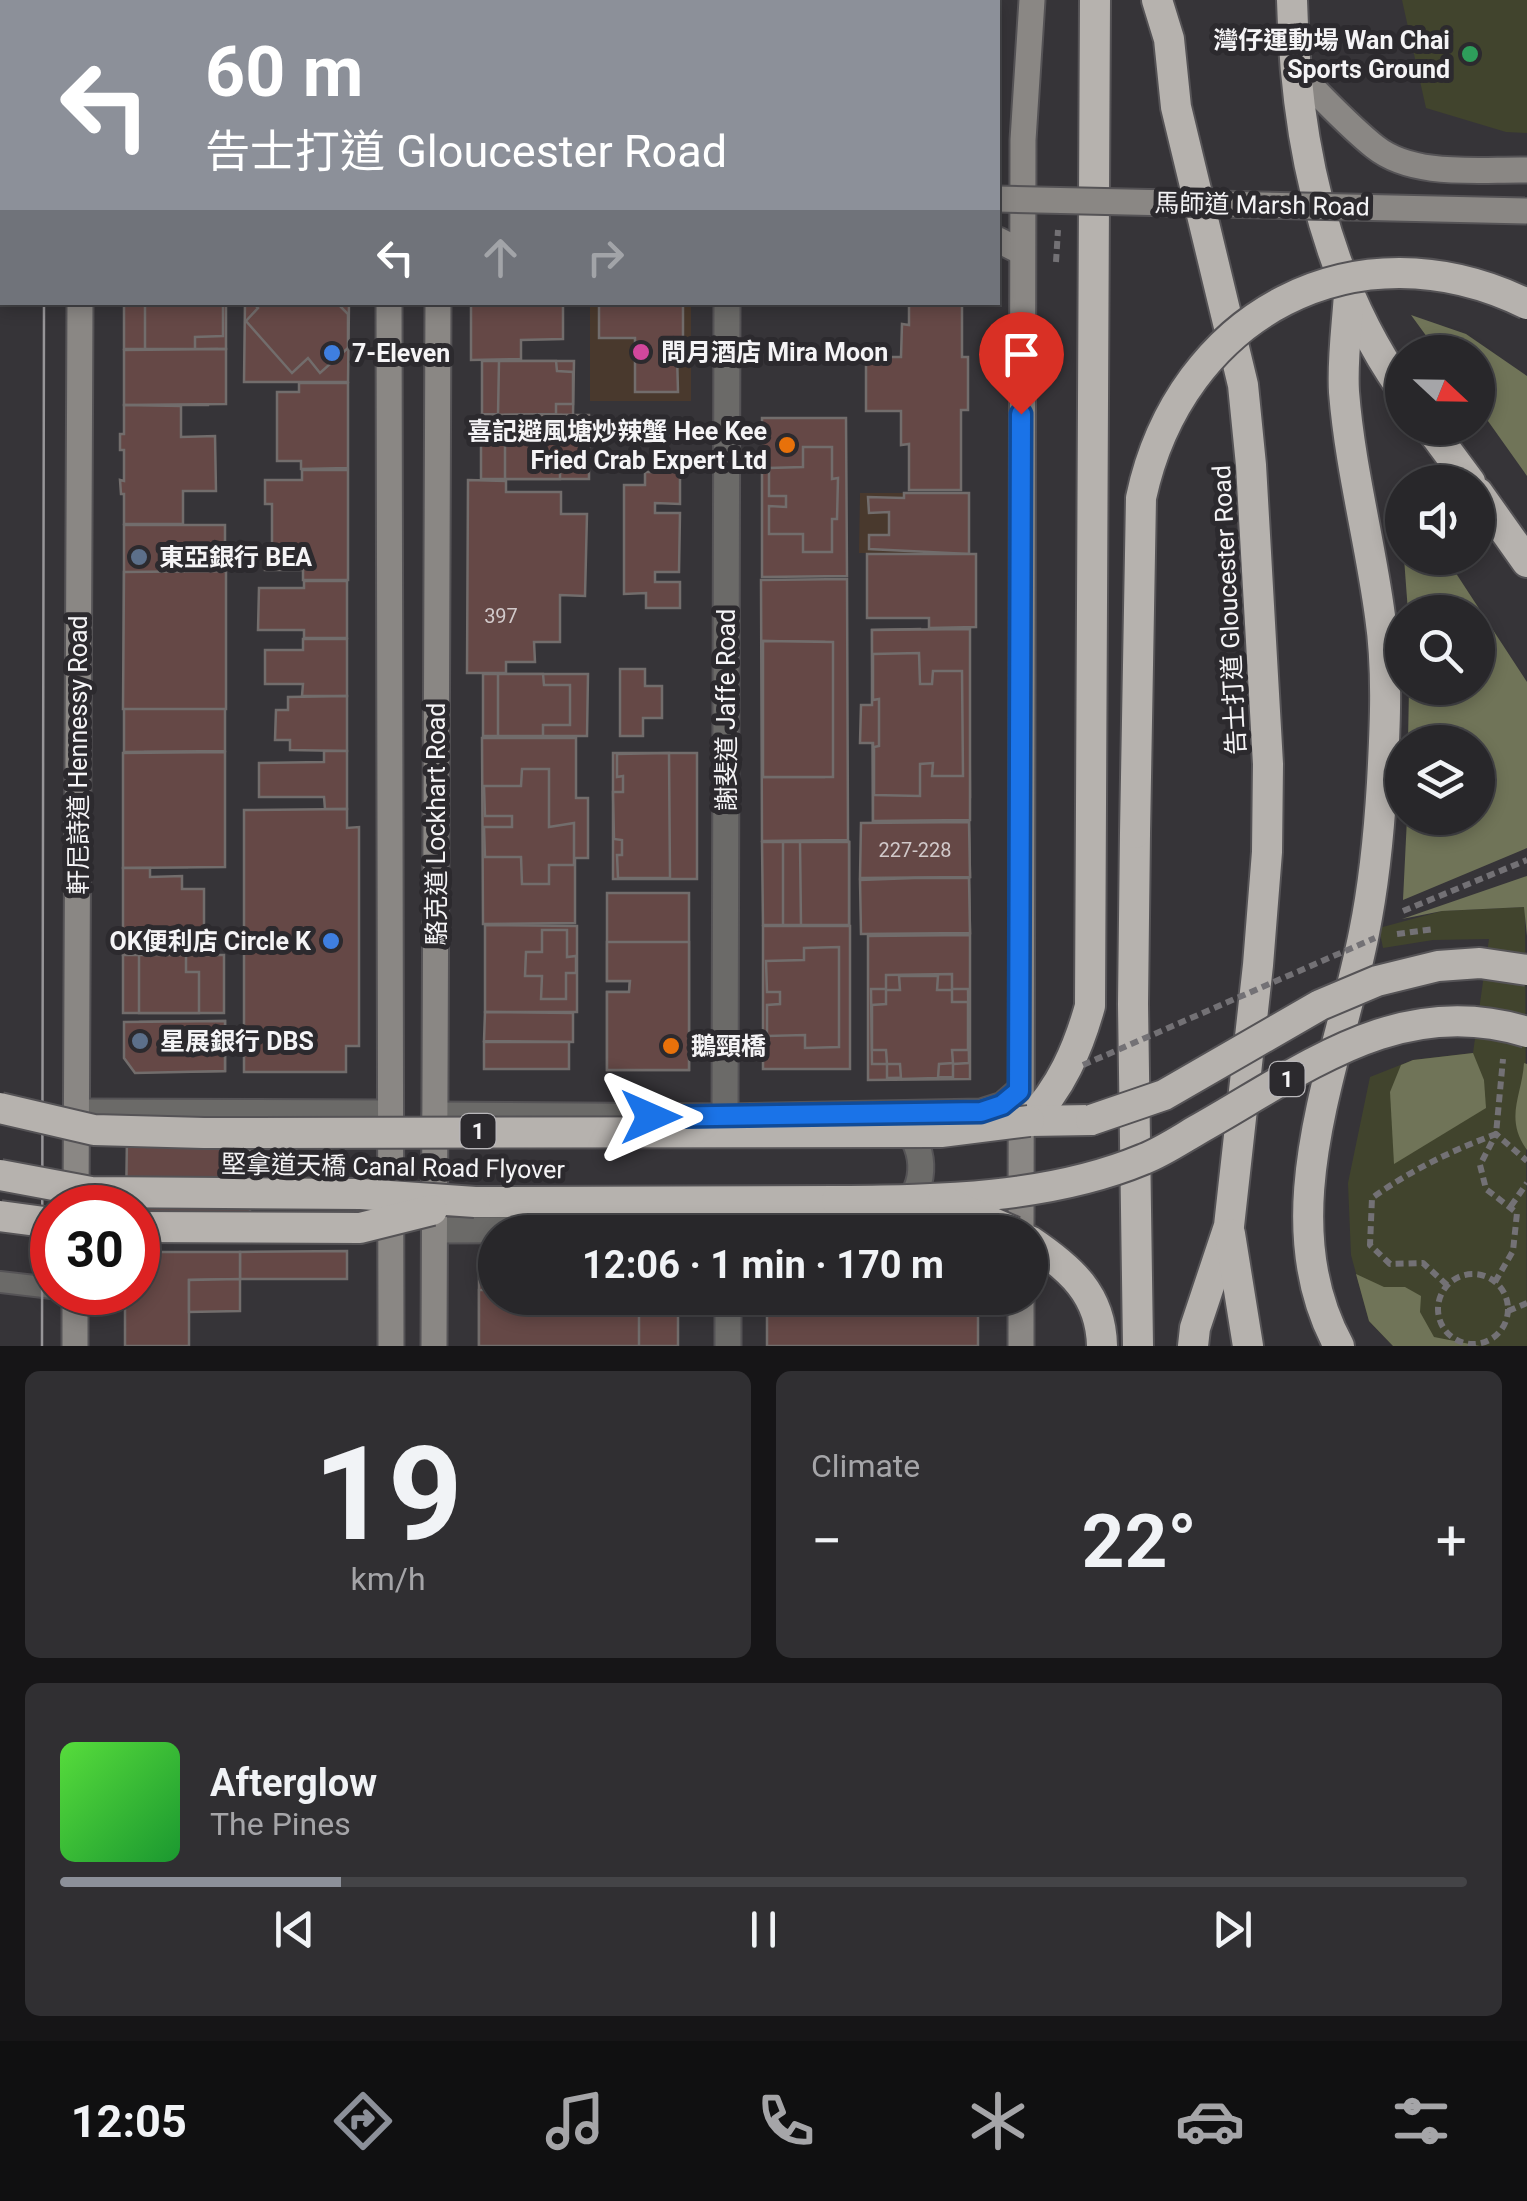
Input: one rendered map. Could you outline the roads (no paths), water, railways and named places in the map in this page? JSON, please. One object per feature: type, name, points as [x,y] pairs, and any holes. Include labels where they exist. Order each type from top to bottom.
[{"type":"highway","points":[[1030,1120],[1063,1076],[1078,1047],[1090,1006],[1095,0]]},
{"type":"highway","name":"告士打道 Gloucester Road","points":[[1156,0],[1169,39],[1176,107],[1243,385],[1252,465],[1268,764],[1261,927],[1229,1226],[1194,1328],[1193,1346]]},
{"type":"highway","points":[[1169,39],[1182,0]]},
{"type":"highway","points":[[1292,0],[1295,71],[1311,178],[1349,294],[1385,364]]},
{"type":"highway","points":[[1138,1346],[1135,834],[1141,498],[1155,446],[1182,390],[1220,346],[1267,310],[1320,286],[1386,273],[1430,274],[1476,282],[1527,304]]},
{"type":"highway","points":[[1339,1346],[1327,1325],[1313,1279],[1309,1192],[1323,1106],[1372,884],[1382,783],[1384,688],[1381,621],[1351,456],[1344,388],[1349,294]]},
{"type":"highway","points":[[1495,517],[1527,562]]},
{"type":"highway","name":"堅拿道天橋 Canal Road Flyover","points":[[0,1108],[94,1130],[204,1133],[941,1132],[1030,1120],[1091,1120],[1164,1095],[1320,1004],[1406,972],[1480,963],[1527,970]]},
{"type":"highway","name":"堅拿道天橋 Canal Road Flyover","points":[[0,1175],[91,1192],[361,1194],[475,1202],[940,1200],[1058,1185],[1146,1159],[1326,1057],[1411,1024],[1464,1020],[1516,1036]]},
{"type":"highway","points":[[940,1200],[976,1215]]},
{"type":"highway","points":[[160,1228],[360,1228],[475,1202]]},
{"type":"highway","points":[[0,1216],[30,1219]]},
{"type":"highway","name":"告士打道 Gloucester Road","points":[[1229,1226],[1244,1340]]},
{"type":"highway","points":[[1048,1255],[1083,1283],[1099,1316],[1102,1346]]},
{"type":"street","points":[[1017,1215],[1023,140],[1032,0]]},
{"type":"street","points":[[1295,71],[1376,148],[1392,158],[1450,168],[1527,170]]},
{"type":"street","points":[[1000,155],[1023,140]]},
{"type":"street","name":"馬師道 Marsh Road","points":[[1000,199],[1527,211]]},
{"type":"street","points":[[1000,241],[1022,252]]},
{"type":"street","name":"軒尼詩道 Hennessy Road","points":[[76,1185],[80,305]]},
{"type":"street","name":"駱克道 Lockhart Road","points":[[389,305],[391,1346]]},
{"type":"street","name":"駱克道 Lockhart Road","points":[[434,1346],[438,305]]},
{"type":"street","name":"謝斐道 Jaffe Road","points":[[725,1117],[727,305]]},
{"type":"street","points":[[435,1115],[725,1117],[981,1112],[1002,1105],[1019,1091]]},
{"type":"street","points":[[78,1112],[389,1113]]},
{"type":"street","points":[[896,1115],[911,1131],[922,1170],[918,1189],[898,1215]]},
{"type":"street","points":[[160,1228],[390,1231]]},
{"type":"street","points":[[436,1230],[478,1230]]},
{"type":"street","points":[[74,1346],[75,1315]]},
{"type":"street","points":[[728,1315],[728,1346]]},
{"type":"street","points":[[1021,1315],[1021,1346]]},
{"type":"lane","points":[[0,1282],[30,1285]]},
{"type":"tram line","points":[[42,1346],[44,305]]},
{"type":"place","name":"灣仔運動場 Wan Chai Sports Ground","points":[[1470,54]]},
{"type":"place","name":"問月酒店 Mira Moon","points":[[641,352]]},
{"type":"place","name":"7-Eleven","points":[[332,353]]},
{"type":"place","name":"喜記避風塘炒辣蟹 Hee Kee Fried Crab Expert Ltd","points":[[787,445]]},
{"type":"place","name":"東亞銀行 BEA","points":[[139,557]]},
{"type":"place","name":"OK便利店 Circle K","points":[[331,941]]},
{"type":"place","name":"星展銀行 DBS","points":[[140,1041]]},
{"type":"place","name":"鵝頸橋","points":[[671,1046]]}]
